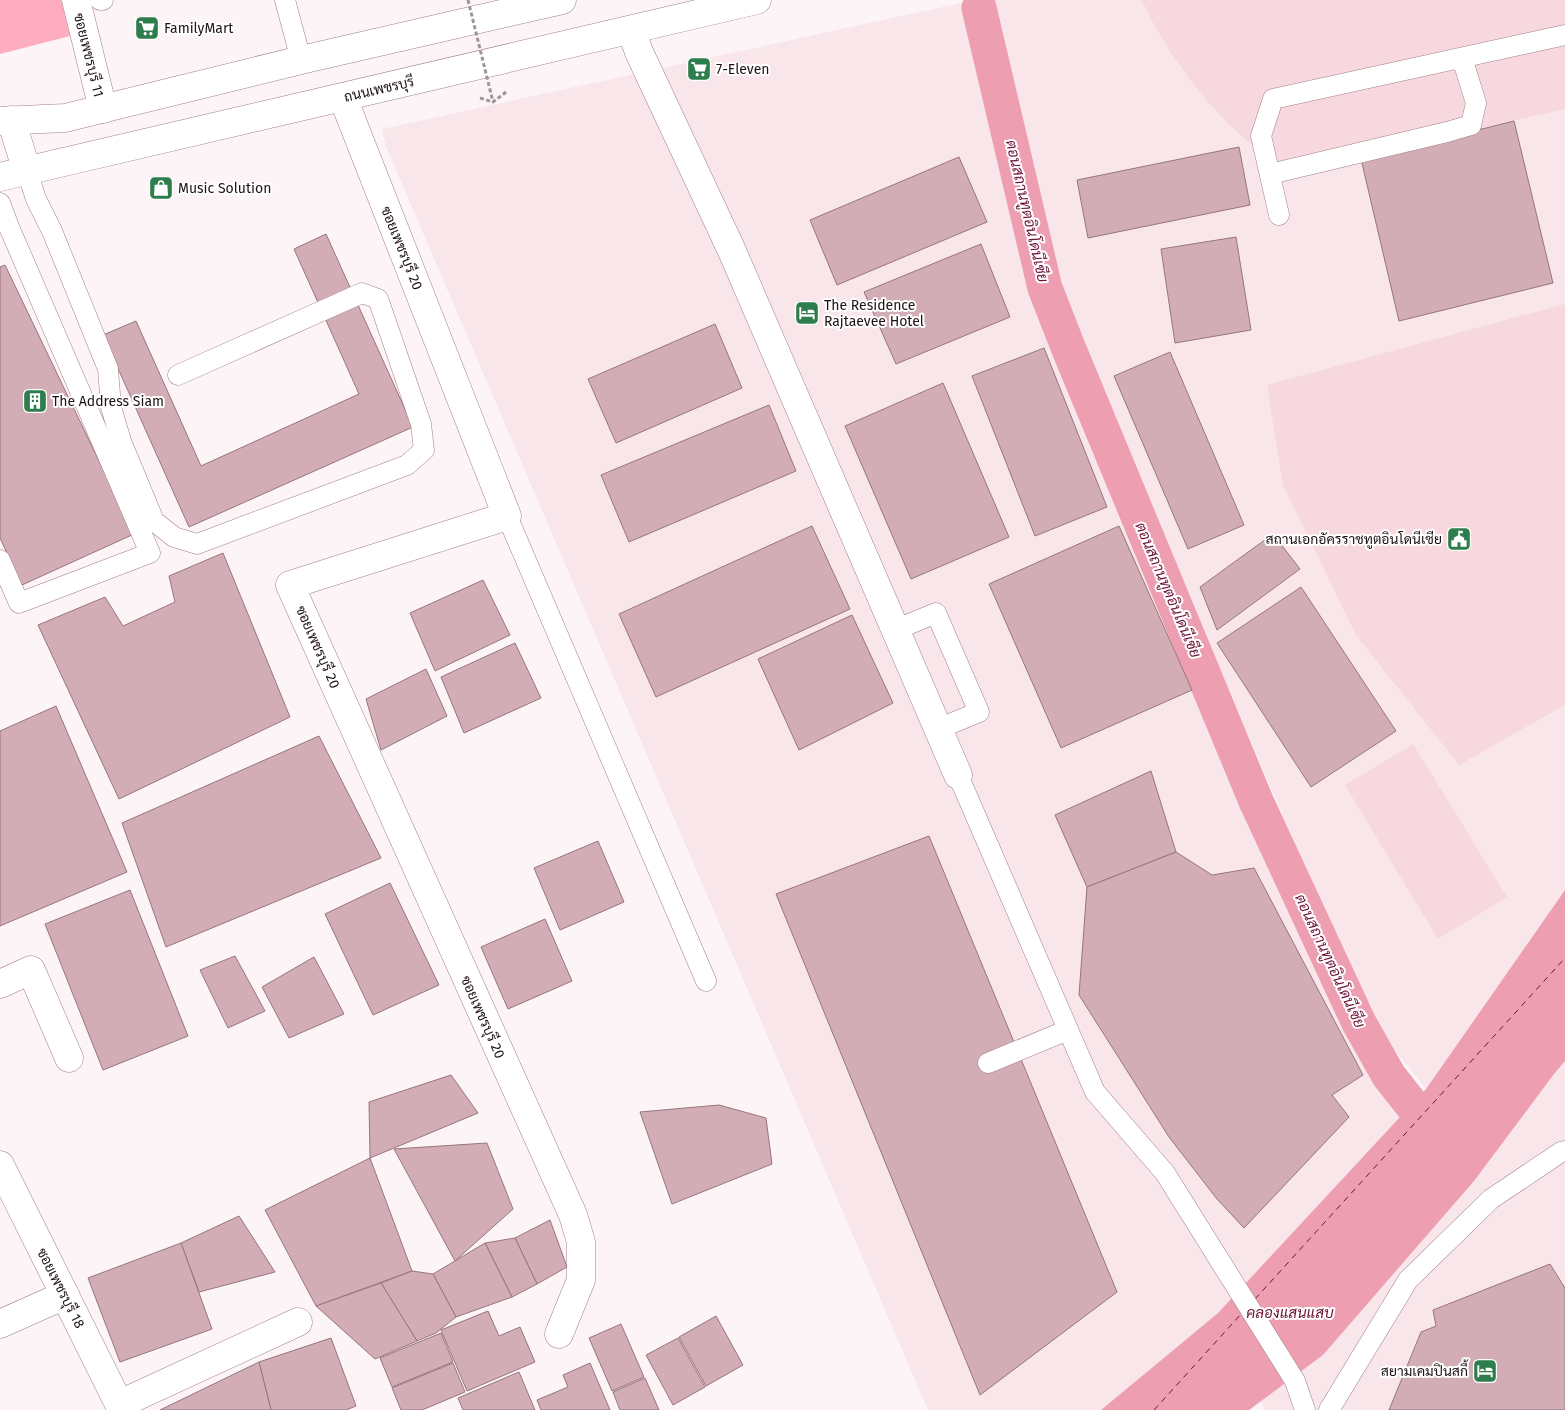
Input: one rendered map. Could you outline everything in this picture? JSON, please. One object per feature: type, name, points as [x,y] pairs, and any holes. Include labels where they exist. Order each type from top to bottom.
[{"type":"street","name":"ซอยเพชรบุรี 11","points":[[76,0],[103,110]]},
{"type":"street","points":[[27,171],[5,121],[65,118],[103,110],[301,60],[562,0]]},
{"type":"street","name":"ถนนเพชรบุรี","points":[[0,177],[757,0]]},
{"type":"street","points":[[631,30],[639,52],[732,251],[958,775]]},
{"type":"street","name":"ซอยเพชรบุรี 20","points":[[343,98],[508,516],[290,585],[573,1215],[581,1242],[581,1280],[559,1334]]},
{"type":"street","points":[[0,984],[31,970],[69,1058]]},
{"type":"street","name":"ซอยเพชรบุรี 18","points":[[0,1165],[121,1407]]},
{"type":"street","points":[[0,1324],[65,1296]]},
{"type":"street","points":[[121,1407],[298,1322]]},
{"type":"lane","points":[[285,0],[301,60]]},
{"type":"lane","points":[[1279,215],[1261,136],[1273,99],[1565,36]]},
{"type":"lane","points":[[1270,174],[1471,125],[1476,103],[1462,58]]},
{"type":"lane","points":[[27,171],[36,200],[52,231],[108,369],[111,407],[121,441],[154,521],[174,537],[197,544],[407,465],[424,450],[421,424],[378,300],[362,293],[178,376]]},
{"type":"lane","points":[[0,560],[19,603],[150,553],[2,213]]},
{"type":"lane","points":[[508,516],[706,981]]},
{"type":"lane","points":[[895,630],[936,613],[940,622],[979,712],[938,729]]},
{"type":"lane","points":[[958,775],[1095,1092],[1165,1173],[1294,1381],[1304,1410]]},
{"type":"lane","points":[[988,1063],[1068,1030]]},
{"type":"lane","points":[[1329,1410],[1408,1280],[1491,1199],[1565,1151]]},
{"type":"path","points":[[468,0],[493,102]]},
{"type":"shaded area","points":[[0,0],[61,0],[70,36],[0,54]]},
{"type":"shaded area","points":[[991,0],[1565,0],[1565,890],[1426,1089],[1370,1019],[1163,536],[1068,305]]},
{"type":"shaded area","points":[[1142,0],[1565,0],[1565,109],[1288,171],[1242,136],[1209,103],[1171,53]]},
{"type":"shaded area","points":[[966,2],[1038,313],[1212,734],[1374,1074],[1400,1117],[1218,1313],[1101,1410],[928,1410],[386,147],[382,129]]},
{"type":"shaded area","points":[[1565,304],[1565,705],[1459,765],[1356,635],[1283,485],[1267,385]]},
{"type":"shaded area","points":[[1413,744],[1507,897],[1438,939],[1345,785]]},
{"type":"shaded area","points":[[1565,1061],[1565,1410],[1265,1410],[1261,1401],[1323,1355]]},
{"type":"water","name":"คลองแสนแสบ","points":[[1565,890],[1565,1061],[1474,1181],[1323,1355],[1249,1410],[1101,1410],[1218,1313],[1426,1089]]},
{"type":"building","points":[[1514,121],[1553,283],[1399,321],[1361,159]]},
{"type":"building","points":[[1239,147],[1250,205],[1088,238],[1077,180]]},
{"type":"building","points":[[959,157],[987,222],[837,285],[810,220]]},
{"type":"building","points":[[326,234],[413,427],[189,527],[103,335],[136,321],[201,466],[359,394],[294,249]]},
{"type":"building","points":[[1236,237],[1251,330],[1175,343],[1161,249]]},
{"type":"building","points":[[981,244],[1010,317],[896,364],[864,292]]},
{"type":"building","name":"The Address Siam","points":[[5,265],[134,534],[22,585],[0,538],[0,267]]},
{"type":"building","points":[[715,324],[742,388],[616,443],[588,379]]},
{"type":"building","points":[[1044,348],[1107,507],[1035,536],[972,376]]},
{"type":"building","points":[[1170,352],[1244,525],[1188,549],[1114,376]]},
{"type":"building","points":[[943,383],[1009,537],[911,579],[845,426]]},
{"type":"building","points":[[769,405],[796,471],[629,542],[601,475]]},
{"type":"building","points":[[812,526],[850,609],[656,697],[619,614]]},
{"type":"building","points":[[1119,526],[1192,690],[1061,748],[989,584]]},
{"type":"building","points":[[1273,534],[1300,569],[1217,630],[1200,587]]},
{"type":"building","points":[[223,553],[290,717],[119,799],[38,625],[105,597],[123,626],[175,602],[169,576]]},
{"type":"building","points":[[483,580],[510,635],[435,671],[410,613]]},
{"type":"building","points":[[1301,587],[1396,731],[1311,787],[1217,643]]},
{"type":"building","points":[[852,615],[893,703],[799,750],[758,659]]},
{"type":"building","points":[[515,643],[541,698],[464,733],[441,677]]},
{"type":"building","points":[[426,669],[447,716],[381,750],[366,699]]},
{"type":"building","points":[[56,706],[127,872],[0,926],[0,731]]},
{"type":"building","points":[[319,736],[381,858],[166,947],[122,823]]},
{"type":"building","points":[[1151,771],[1176,852],[1087,887],[1055,815]]},
{"type":"building","points":[[929,836],[1117,1292],[980,1395],[776,894]]},
{"type":"building","points":[[598,841],[624,902],[560,930],[534,868]]},
{"type":"building","points":[[1176,852],[1212,875],[1254,868],[1363,1075],[1332,1095],[1349,1117],[1244,1228],[1217,1199],[1169,1137],[1079,995],[1087,887]]},
{"type":"building","points":[[390,883],[439,985],[373,1015],[325,914]]},
{"type":"building","points":[[130,890],[188,1036],[103,1070],[45,924]]},
{"type":"building","points":[[545,919],[572,981],[508,1009],[481,947]]},
{"type":"building","points":[[235,956],[265,1011],[228,1028],[200,970]]},
{"type":"building","points":[[314,957],[344,1014],[289,1038],[262,987]]},
{"type":"building","points":[[451,1075],[478,1113],[370,1158],[369,1102]]},
{"type":"building","points":[[719,1105],[766,1118],[772,1164],[672,1204],[640,1112]]},
{"type":"building","points":[[487,1143],[513,1209],[455,1261],[394,1149]]},
{"type":"building","points":[[370,1158],[412,1271],[316,1306],[265,1210]]},
{"type":"building","points":[[239,1216],[275,1272],[199,1292],[181,1243]]},
{"type":"building","points":[[550,1220],[567,1267],[537,1284],[515,1238]]},
{"type":"building","points":[[515,1238],[537,1284],[512,1297],[485,1243]]},
{"type":"building","points":[[181,1243],[212,1329],[120,1362],[88,1278]]},
{"type":"building","points":[[485,1243],[512,1297],[456,1317],[433,1274]]},
{"type":"building","name":"สยามเคมปินสกี้","points":[[1550,1264],[1565,1288],[1565,1410],[1389,1410],[1421,1332],[1436,1326],[1433,1310]]},
{"type":"building","points":[[412,1271],[433,1274],[456,1317],[436,1333],[417,1341],[381,1283]]},
{"type":"building","points":[[381,1283],[417,1341],[375,1359],[316,1306]]},
{"type":"building","points":[[488,1311],[499,1336],[520,1327],[535,1362],[467,1391],[441,1330]]},
{"type":"building","points":[[716,1316],[743,1365],[706,1386],[679,1337]]},
{"type":"building","points":[[621,1324],[644,1377],[612,1391],[589,1338]]},
{"type":"building","points":[[441,1333],[453,1362],[392,1387],[380,1358]]},
{"type":"building","points":[[331,1338],[356,1406],[346,1410],[271,1410],[259,1362]]},
{"type":"building","points":[[678,1338],[705,1387],[673,1405],[646,1355]]},
{"type":"building","points":[[259,1362],[271,1410],[160,1410]]},
{"type":"building","points":[[453,1363],[465,1392],[422,1410],[401,1410],[392,1388]]},
{"type":"building","points":[[590,1363],[610,1410],[541,1410],[537,1400],[568,1387],[563,1375]]},
{"type":"building","points":[[519,1372],[535,1410],[463,1410],[458,1398]]},
{"type":"building","points":[[645,1378],[659,1410],[620,1410],[613,1392]]},
{"type":"waterway","name":"ตอนสถานทูตอินโดนีเซีย","points":[[979,8],[1045,288],[1068,347],[1256,801],[1359,1023],[1389,1076],[1438,1138]]},
{"type":"ferry route","points":[[1255,1299],[1565,958]]},
{"type":"ferry route","points":[[1154,1410],[1242,1313]]},
{"type":"place","name":"FamilyMart","points":[[147,28]]},
{"type":"place","name":"7-Eleven","points":[[699,69]]},
{"type":"place","name":"Music Solution","points":[[161,188]]},
{"type":"place","name":"The Residence Rajtaevee Hotel","points":[[807,313]]},
{"type":"place","name":"The Address Siam","points":[[35,401]]},
{"type":"place","name":"สถานเอกอัครราชทูตอินโดนีเซีย","points":[[1459,539]]},
{"type":"place","name":"สยามเคมปินสกี้","points":[[1485,1371]]}]
